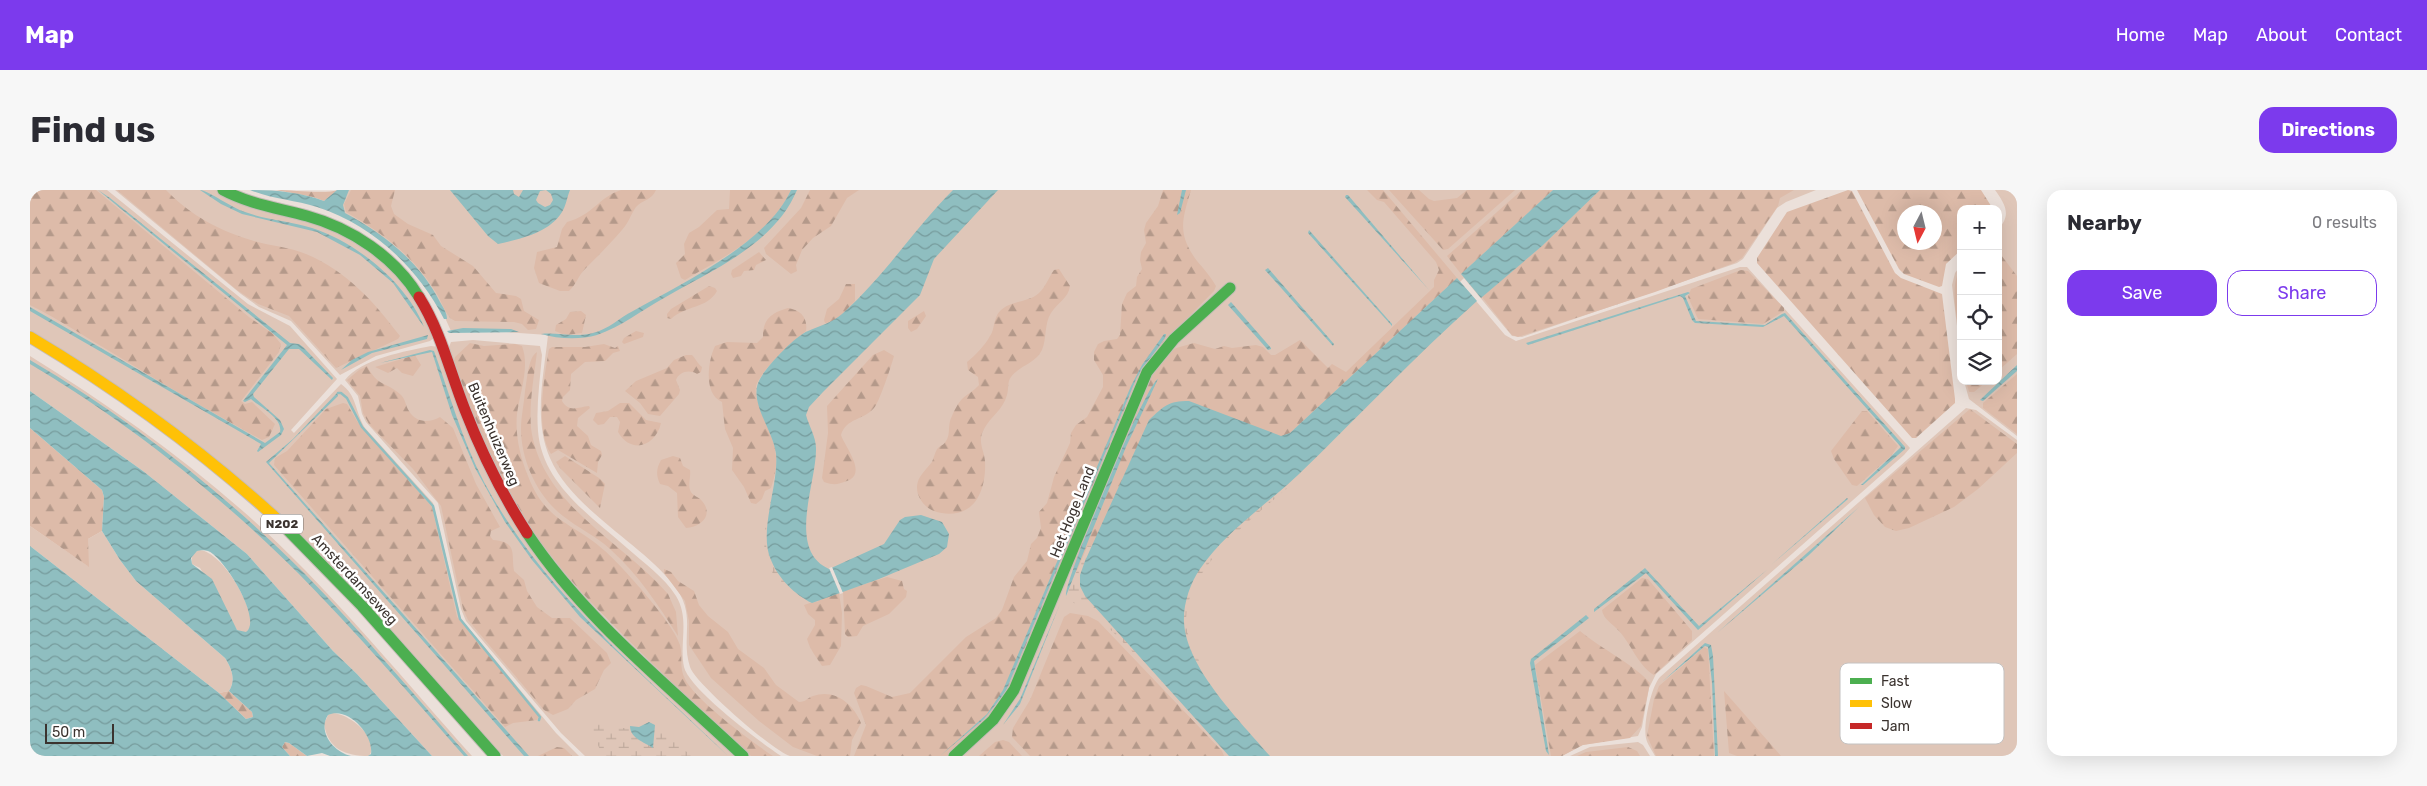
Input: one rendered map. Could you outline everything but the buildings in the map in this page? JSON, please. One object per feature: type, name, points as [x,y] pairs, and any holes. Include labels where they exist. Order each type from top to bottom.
[{"type":"street","name":"Buitenhuizerweg","points":[[223,190],[252,203],[328,223],[369,246],[396,268],[415,290],[436,327],[482,451],[502,492],[534,544],[564,583],[743,756]]},
{"type":"street","name":"Het Hoge Land","points":[[954,756],[993,720],[1014,690],[1147,372],[1174,339],[1230,288]]},
{"type":"street","name":"Amsterdamseweg","points":[[30,337],[79,366],[151,415],[251,496],[343,585],[495,756]]},
{"type":"green space","points":[[30,190],[107,190],[248,304],[290,326],[337,379],[291,430],[294,433],[341,384],[346,388],[353,399],[365,428],[433,503],[461,619],[556,733],[579,756],[503,756],[308,542],[71,355],[30,330]]},
{"type":"green space","points":[[30,190],[96,190],[249,317],[273,334],[281,344],[279,352],[241,401],[245,404],[252,402],[275,424],[269,437],[262,440],[30,305]]},
{"type":"green space","points":[[115,190],[216,190],[224,195],[329,228],[376,255],[412,292],[435,337],[430,341],[376,356],[340,375],[291,321],[259,307],[241,294]]},
{"type":"green space","points":[[117,190],[166,190],[186,208],[207,222],[254,241],[287,248],[321,261],[347,278],[359,289],[400,336],[398,339],[336,368],[289,316],[258,304],[237,290]]},
{"type":"green space","points":[[276,190],[317,192],[339,190],[324,201]]},
{"type":"green space","points":[[343,190],[1816,190],[1786,202],[1777,208],[1743,259],[1737,263],[1522,337],[1512,336],[1464,278],[1460,282],[1505,335],[1516,341],[1740,267],[1747,267],[1910,448],[1656,674],[1649,688],[1642,727],[1638,736],[1582,745],[1562,756],[961,756],[994,726],[1013,699],[1145,384],[1166,354],[1211,310],[1206,304],[1159,349],[1141,377],[1019,672],[1005,697],[989,718],[949,756],[790,756],[781,752],[752,730],[719,701],[695,675],[690,667],[687,656],[687,616],[685,606],[673,584],[659,568],[589,509],[560,476],[550,458],[542,428],[542,381],[548,335],[478,330],[451,331],[431,293],[406,262],[376,236],[340,213],[338,204]]},
{"type":"green space","points":[[351,190],[395,190],[391,206],[394,214],[408,224],[433,235],[441,246],[473,266],[496,293],[516,296],[521,299],[524,311],[539,320],[536,329],[528,330],[522,324],[514,322],[455,321],[450,318],[425,276],[415,264],[394,244],[346,212],[344,204]]},
{"type":"green space","points":[[621,190],[656,190],[652,196],[636,207],[624,228],[583,272],[569,291],[560,291],[539,283],[534,268],[537,252],[557,247],[562,229],[567,222],[590,211],[607,197]]},
{"type":"green space","points":[[730,190],[791,190],[773,218],[748,241],[685,280],[681,278],[676,263],[685,254],[684,244],[689,233],[699,227],[717,210],[729,209]]},
{"type":"green space","points":[[810,190],[859,190],[847,198],[831,226],[813,238],[802,250],[796,265],[797,271],[791,274],[766,254],[764,248],[801,208]]},
{"type":"green space","points":[[1163,190],[1191,190],[1185,210],[1183,227],[1186,243],[1216,286],[1214,291],[1149,359],[1140,375],[1007,691],[990,716],[947,756],[854,756],[866,725],[854,693],[856,688],[861,685],[866,686],[892,697],[910,693],[966,637],[996,618],[1002,610],[1014,577],[1027,561],[1031,544],[1037,538],[1041,528],[1039,512],[1047,503],[1054,477],[1070,443],[1071,433],[1076,425],[1087,417],[1103,387],[1103,375],[1094,360],[1094,352],[1098,344],[1117,339],[1120,335],[1122,304],[1127,293],[1136,286],[1137,277],[1142,269],[1140,260],[1141,252],[1146,243],[1144,230],[1146,223],[1158,206]]},
{"type":"green space","points":[[1367,190],[1383,190],[1457,278],[1290,433],[1108,513],[1080,575],[1071,565],[1149,379],[1170,352],[1176,348],[1194,343],[1215,349],[1224,346],[1232,348],[1256,345],[1263,347],[1271,355],[1275,355],[1300,340],[1328,368],[1332,364],[1346,372],[1434,287],[1434,280],[1439,270],[1436,262],[1384,202],[1377,200]]},
{"type":"green space","points":[[1389,190],[1419,190],[1434,201],[1457,198],[1467,190],[1515,190],[1448,249],[1443,250]]},
{"type":"green space","points":[[1522,190],[1553,190],[1461,274],[1447,256]]},
{"type":"green space","points":[[1600,190],[1794,190],[1780,198],[1778,206],[1742,258],[1734,263],[1655,292],[1518,337],[1512,335],[1482,297],[1542,246]]},
{"type":"green space","points":[[1848,190],[1852,191],[1895,273],[1901,278],[1942,294],[1955,403],[1916,438],[1912,438],[1757,263],[1757,258],[1787,212]]},
{"type":"green space","points":[[1857,190],[1981,190],[1990,205],[1957,205],[1957,254],[1946,264],[1942,286],[1939,287],[1904,274],[1899,269]]},
{"type":"green space","points":[[1995,190],[2017,190],[2017,436],[1969,399],[1965,385],[2002,385],[2002,224],[2006,214],[2002,200]]},
{"type":"green space","points":[[759,252],[766,260],[756,265],[754,270],[744,271],[741,276],[733,278],[732,270]]},
{"type":"green space","points":[[2002,256],[2017,276],[2017,354],[2002,367]]},
{"type":"green space","points":[[1059,269],[1070,286],[1067,294],[1049,317],[1042,350],[1039,355],[1011,377],[1005,400],[982,434],[981,442],[985,468],[980,494],[972,505],[959,512],[951,514],[929,509],[919,497],[917,492],[918,482],[921,475],[932,462],[937,449],[947,438],[951,419],[958,405],[962,399],[979,385],[978,377],[968,370],[967,362],[980,350],[992,333],[996,317],[1000,311],[1004,307],[1035,296],[1043,288],[1054,270]]},
{"type":"green space","points":[[1741,270],[1748,271],[1784,308],[1784,311],[1763,324],[1698,319],[1688,297],[1691,289]]},
{"type":"green space","points":[[1957,270],[1957,326],[1952,285]]},
{"type":"green space","points":[[1957,275],[1957,320],[1954,294]]},
{"type":"green space","points":[[846,284],[855,284],[855,301],[835,322],[825,323],[827,309],[839,299]]},
{"type":"green space","points":[[709,286],[717,291],[708,301],[683,311],[671,319],[667,318],[667,314],[671,309]]},
{"type":"green space","points":[[788,308],[803,315],[806,322],[806,331],[771,363],[757,385],[757,397],[773,439],[776,464],[771,488],[765,491],[762,499],[756,504],[751,503],[744,487],[732,470],[733,448],[725,429],[722,402],[716,398],[710,385],[710,360],[715,346],[727,342],[757,343],[763,337],[766,321],[777,312]]},
{"type":"green space","points":[[581,311],[586,315],[582,333],[565,335],[555,331],[556,325],[566,319],[570,312]]},
{"type":"green space","points":[[924,311],[926,316],[917,329],[911,332],[908,328],[908,321]]},
{"type":"green space","points":[[636,331],[644,333],[643,337],[624,344],[622,342],[624,338]]},
{"type":"green space","points":[[473,340],[540,346],[542,355],[538,431],[541,450],[558,483],[598,524],[666,583],[676,596],[682,613],[684,667],[689,677],[726,714],[781,756],[748,756],[570,583],[492,466],[449,347],[451,342]]},
{"type":"green space","points":[[470,343],[484,346],[515,344],[522,346],[525,371],[517,414],[517,430],[523,461],[535,492],[552,513],[605,551],[635,582],[658,610],[680,645],[682,671],[685,679],[700,698],[725,720],[773,756],[751,756],[685,695],[587,598],[530,528],[506,491],[490,460],[459,378],[454,361],[455,357]]},
{"type":"green space","points":[[604,344],[615,348],[618,346],[620,351],[613,353],[605,361],[585,362],[571,374],[570,390],[563,397],[562,401],[571,408],[589,406],[590,408],[578,418],[577,426],[588,436],[591,445],[601,451],[602,455],[598,462],[597,473],[558,450],[551,454],[543,431],[542,403],[549,349],[552,347],[585,347]]},
{"type":"green space","points":[[431,346],[439,347],[524,536],[738,756],[585,756],[561,733],[466,621],[461,609],[438,503],[366,422],[358,396],[345,380],[352,373],[373,361],[397,353]]},
{"type":"green space","points":[[884,350],[894,356],[876,405],[870,412],[847,425],[841,435],[855,467],[853,478],[834,484],[824,482],[822,478],[828,433],[827,406],[873,355]]},
{"type":"green space","points":[[537,352],[532,390],[531,428],[538,455],[550,479],[566,500],[668,594],[676,612],[678,636],[655,601],[630,569],[605,544],[554,508],[539,489],[533,477],[524,453],[521,424],[528,370]]},
{"type":"green space","points":[[415,355],[421,365],[413,376],[402,373],[397,368],[388,373],[375,367]]},
{"type":"green space","points":[[686,355],[693,356],[702,367],[701,372],[697,374],[688,372],[679,375],[676,380],[680,390],[679,394],[660,416],[648,414],[640,403],[625,391],[636,381],[667,368],[674,360]]},
{"type":"green space","points":[[30,356],[91,395],[151,437],[209,482],[264,530],[345,612],[472,756],[432,756],[357,674],[333,651],[247,554],[143,471],[30,391]]},
{"type":"green space","points":[[367,366],[378,381],[402,396],[409,411],[415,418],[427,421],[440,417],[453,428],[476,484],[500,527],[491,531],[490,536],[493,540],[501,541],[510,546],[513,554],[514,571],[524,580],[527,591],[537,607],[552,618],[570,618],[607,653],[611,663],[604,670],[595,689],[576,700],[568,709],[553,715],[544,710],[468,620],[463,609],[441,506],[413,469],[369,424],[363,413],[360,396],[347,380]]},
{"type":"green space","points":[[2017,374],[2017,434],[1983,408],[1983,403]]},
{"type":"green space","points":[[761,377],[764,378],[812,598],[819,601],[806,602],[799,600],[788,592],[774,575],[766,559],[764,542],[776,475],[776,456],[775,448],[756,394],[756,384]]},
{"type":"green space","points":[[1967,385],[1982,385],[1974,392],[1969,392]]},
{"type":"green space","points":[[343,403],[347,404],[357,421],[432,507],[457,617],[539,716],[537,720],[513,723],[505,727],[274,465],[275,458],[287,451],[326,409]]},
{"type":"green space","points":[[620,403],[629,403],[646,420],[661,423],[658,431],[649,442],[643,445],[636,445],[630,444],[623,439],[618,432],[620,422],[617,417],[610,417],[604,424],[598,425],[593,420],[596,413],[608,411]]},
{"type":"green space","points":[[1966,408],[1976,410],[2017,440],[2017,756],[1655,756],[1648,745],[1645,732],[1651,697],[1660,677]]},
{"type":"green space","points":[[1970,409],[2017,444],[2017,453],[1978,489],[1954,507],[1909,528],[1896,531],[1885,527],[1874,515],[1865,498]]},
{"type":"green space","points":[[1862,411],[1867,411],[1898,446],[1891,456],[1857,486],[1852,485],[1834,459],[1831,451]]},
{"type":"green space","points":[[30,428],[102,490],[104,497],[102,531],[88,539],[89,567],[30,526]]},
{"type":"green space","points":[[565,456],[605,484],[600,508],[560,468],[556,462]]},
{"type":"green space","points":[[673,456],[680,458],[683,466],[690,470],[690,490],[692,494],[702,501],[707,511],[701,523],[691,527],[686,528],[678,517],[677,493],[668,486],[660,484],[658,478],[657,469],[661,460]]},
{"type":"green space","points":[[1300,473],[1291,485],[1258,513],[1222,548],[1206,567],[1194,588],[1187,608],[1187,629],[1193,650],[1210,682],[1190,659],[1174,600],[1188,566]]},
{"type":"green space","points":[[30,526],[88,566],[88,539],[102,531],[136,581],[225,658],[232,674],[232,683],[229,691],[219,693],[30,546]]},
{"type":"green space","points":[[1088,545],[1093,546],[1092,552],[1183,703],[1098,617],[1067,599],[1066,596]]},
{"type":"green space","points":[[200,550],[209,553],[218,560],[241,592],[247,604],[252,625],[246,633],[237,630],[200,568],[192,564],[193,555]]},
{"type":"green space","points":[[664,569],[671,572],[678,581],[694,591],[699,605],[708,616],[728,632],[738,649],[764,668],[776,685],[799,702],[813,696],[828,694],[842,699],[854,710],[861,723],[852,740],[850,756],[817,756],[793,747],[759,721],[711,678],[689,645],[689,621],[685,601],[664,573]]},
{"type":"green space","points":[[887,577],[902,581],[904,589],[907,591],[906,597],[889,614],[863,626],[857,636],[848,637],[845,634],[843,591]]},
{"type":"green space","points":[[1642,578],[1648,579],[1692,631],[1692,640],[1654,675],[1639,661],[1623,636],[1604,616],[1602,610]]},
{"type":"green space","points":[[839,593],[842,613],[841,646],[830,665],[822,666],[807,639],[815,625],[815,620],[808,614],[804,605]]},
{"type":"green space","points":[[1070,613],[1088,616],[1098,621],[1222,751],[1224,756],[1030,756],[1012,737],[1013,728],[1030,700],[1064,617]]},
{"type":"green space","points":[[1580,631],[1635,669],[1650,683],[1641,726],[1630,738],[1583,745],[1562,756],[1551,756],[1535,665]]},
{"type":"green space","points":[[1704,647],[1708,649],[1714,756],[1656,756],[1647,736],[1654,699],[1659,686]]},
{"type":"green space","points":[[229,691],[252,712],[253,717],[246,719],[219,693]]},
{"type":"green space","points":[[1724,691],[1781,756],[1737,756],[1729,753]]},
{"type":"green space","points":[[332,713],[347,717],[361,728],[371,742],[372,749],[369,756],[352,755],[339,749],[329,740],[324,724],[328,715]]},
{"type":"green space","points":[[591,723],[630,729],[633,736],[653,747],[655,725],[658,724],[691,756],[603,756],[590,728]]},
{"type":"green space","points":[[1003,740],[1009,742],[1022,756],[979,756],[995,742]]},
{"type":"green space","points":[[285,742],[307,756],[290,756],[282,747]]},
{"type":"green space","points":[[1638,742],[1643,745],[1650,756],[1570,756],[1590,747]]},
{"type":"green space","points":[[557,747],[564,748],[572,756],[538,756]]},
{"type":"green space","points":[[1628,747],[1637,751],[1640,756],[1577,756],[1586,752]]},
{"type":"water","points":[[98,190],[290,343],[299,344],[303,347],[333,378],[332,380],[299,349],[289,349],[253,394],[280,420],[284,429],[281,435],[258,452],[261,444],[30,311],[30,307],[265,443],[280,432],[278,422],[270,413],[251,399],[243,401],[287,345]]},
{"type":"water","points":[[200,190],[245,212],[312,228],[346,243],[378,266],[393,280],[406,295],[424,327],[393,283],[360,255],[317,232],[242,214],[221,204]]},
{"type":"water","points":[[250,190],[287,192],[306,195],[324,201],[337,190],[349,190],[343,205],[345,213],[373,230],[400,250],[432,288],[445,310],[447,319],[444,319],[433,300],[407,266],[375,237],[357,225],[317,207]]},
{"type":"water","points":[[450,190],[513,190],[514,194],[519,197],[523,190],[546,190],[570,190],[562,212],[550,225],[542,230],[498,244],[488,236]],"holes":[[[546,190],[551,194],[553,200],[550,205],[545,207],[536,200],[540,191]]]},
{"type":"water","points":[[791,190],[797,190],[787,209],[757,241],[721,266],[623,323],[606,332],[583,338],[562,338],[541,334],[586,334],[609,326],[699,274],[744,244],[779,209]]},
{"type":"water","points":[[953,190],[998,190],[934,259],[920,295],[823,392],[809,407],[806,415],[814,436],[816,448],[806,531],[809,547],[816,560],[829,569],[884,544],[900,520],[905,517],[921,515],[942,522],[949,534],[947,547],[939,554],[879,579],[812,603],[793,591],[783,579],[774,567],[768,548],[768,522],[775,480],[776,454],[757,397],[760,379],[781,352],[802,334],[834,320],[857,300]]},
{"type":"water","points":[[1182,190],[1186,190],[1180,213],[1177,215]]},
{"type":"water","points":[[1553,190],[1600,190],[1542,246],[1481,298],[1461,274]]},
{"type":"water","points":[[1348,195],[1429,290],[1345,197]]},
{"type":"water","points":[[1309,230],[1392,324],[1392,326],[1308,233]]},
{"type":"water","points":[[1268,268],[1334,344],[1333,346],[1265,270]]},
{"type":"water","points":[[1457,278],[1477,301],[1409,365],[1298,475],[1246,519],[1210,555],[1193,581],[1186,601],[1184,622],[1187,640],[1194,658],[1217,694],[1270,756],[1229,756],[1085,596],[1080,586],[1080,575],[1085,561],[1149,420],[1171,403],[1189,401],[1281,436],[1290,433]]},
{"type":"water","points":[[1688,292],[1690,293],[1685,296],[1696,321],[1765,325],[1785,313],[1905,449],[1861,485],[1901,447],[1784,316],[1763,327],[1695,323],[1683,298],[1680,296],[1528,345],[1526,343]]},
{"type":"water","points":[[1231,302],[1271,349],[1268,350],[1228,305]]},
{"type":"water","points":[[463,328],[511,329],[519,332],[449,333],[447,331]]},
{"type":"water","points":[[1164,334],[1166,334],[1165,338],[1137,377],[1005,693],[984,719],[940,756],[987,714],[1003,690],[1131,386],[1142,365]]},
{"type":"water","points":[[428,335],[427,339],[372,353],[341,370],[352,360],[368,352]]},
{"type":"water","points":[[430,350],[434,351],[463,434],[484,482],[508,522],[535,559],[595,628],[728,756],[580,617],[532,560],[505,522],[475,468],[452,415],[432,352],[380,363]]},
{"type":"water","points":[[30,360],[67,382],[139,432],[208,485],[241,514],[325,595],[367,640],[468,756],[464,756],[320,595],[237,515],[136,434],[101,409],[30,364]]},
{"type":"water","points":[[2017,365],[2017,371],[2002,384],[2002,379]]},
{"type":"water","points":[[1158,379],[1126,447],[1066,596],[1077,557],[1106,484],[1138,413],[1150,389]]},
{"type":"water","points":[[1996,385],[2001,385],[1983,401],[1980,400]]},
{"type":"water","points":[[30,391],[143,471],[247,554],[333,651],[357,674],[432,756],[368,756],[371,754],[371,746],[364,731],[351,718],[336,713],[328,715],[325,721],[326,734],[333,746],[351,756],[330,756],[322,753],[307,756],[285,742],[282,747],[290,756],[30,756],[30,546],[219,693],[246,719],[253,717],[252,712],[229,691],[232,683],[232,674],[225,658],[136,581],[120,560],[102,531],[104,497],[102,490],[30,428]],"holes":[[[197,551],[208,551],[223,564],[232,576],[246,603],[250,625],[246,632],[237,630],[212,579],[192,564],[191,558]]]},
{"type":"water","points":[[337,393],[338,396],[269,463],[529,756],[524,756],[266,462],[293,439]]},
{"type":"water","points":[[1847,498],[1848,499],[1771,565]]},
{"type":"water","points":[[1859,507],[1809,555],[1717,633]]},
{"type":"water","points":[[1645,568],[1699,626],[1768,569],[1698,630],[1646,573],[1594,612],[1594,609]]},
{"type":"water","points":[[1060,604],[1020,704],[1003,725],[1020,699]]},
{"type":"water","points":[[1586,615],[1589,618],[1534,661],[1549,755],[1546,751],[1530,663],[1531,659]]},
{"type":"water","points":[[1705,643],[1711,645],[1713,656],[1718,756],[1715,756],[1712,683],[1708,647],[1705,646],[1662,682]]},
{"type":"water","points":[[649,722],[655,725],[653,748],[632,734],[630,726],[639,727]]},
{"type":"pier","points":[[832,567],[843,593],[840,594],[829,568]]},
{"type":"waterway","points":[[338,393],[347,398],[362,427],[433,506],[460,619],[540,717],[539,720]]},
{"type":"traffic: fast","points":[[223,190],[253,202],[323,221],[355,236],[385,257],[398,269],[419,297]]},
{"type":"traffic: fast","points":[[954,756],[993,720],[1014,690],[1147,372],[1174,339],[1230,288]]},
{"type":"traffic: fast","points":[[277,519],[362,606],[495,756]]},
{"type":"traffic: fast","points":[[527,533],[574,594],[601,623],[743,756]]},
{"type":"traffic: slow","points":[[30,337],[95,378],[158,422],[219,469],[277,519]]},
{"type":"traffic: jam","points":[[419,297],[439,338],[485,458],[509,504],[527,533]]}]
